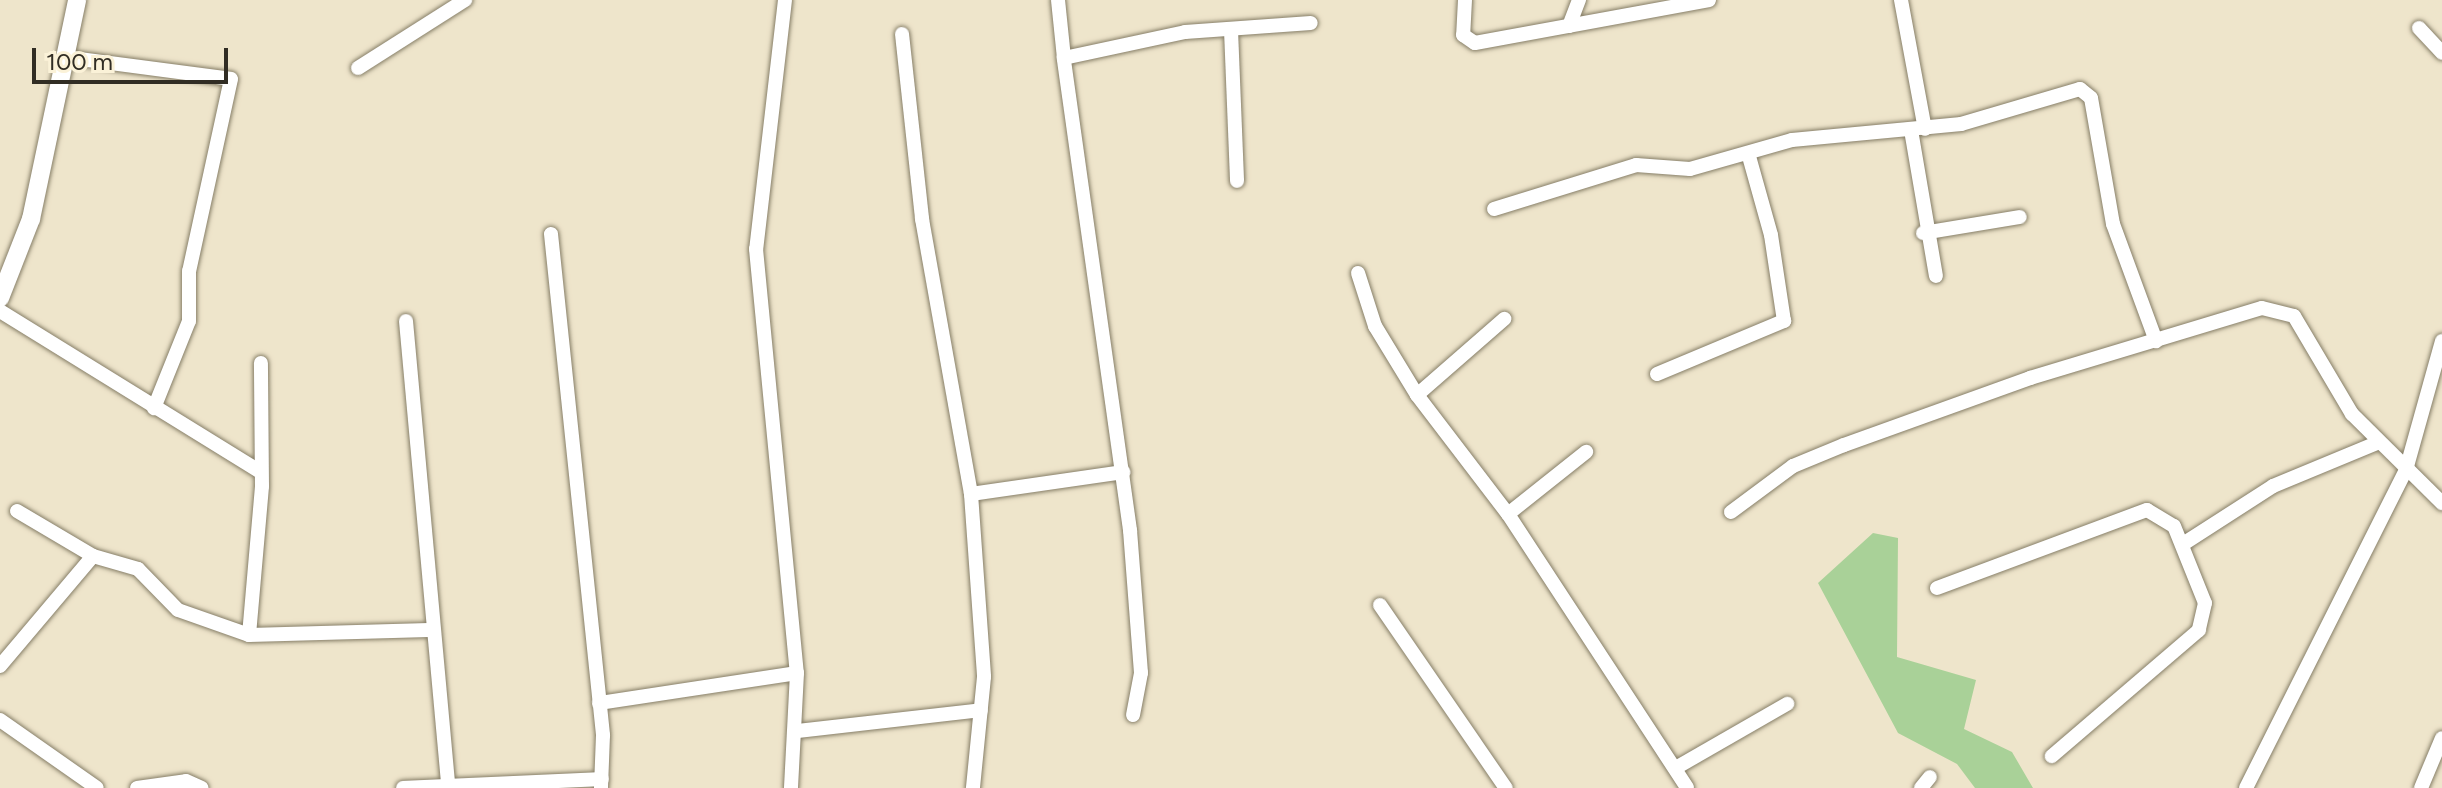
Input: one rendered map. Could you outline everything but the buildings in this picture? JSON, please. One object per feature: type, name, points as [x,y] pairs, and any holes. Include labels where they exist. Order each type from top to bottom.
[{"type":"main road","points":[[0,298],[31,219],[77,0]]},
{"type":"street","points":[[358,68],[465,0]]},
{"type":"street","points":[[785,0],[756,249],[797,673],[798,731],[791,788]]},
{"type":"street","points":[[1058,0],[1123,472],[1140,645],[1133,715]]},
{"type":"street","points":[[1465,0],[1463,35],[1475,43],[1709,0]]},
{"type":"street","points":[[1569,26],[1579,0]]},
{"type":"street","points":[[1901,0],[1918,129],[1923,233],[1936,276]]},
{"type":"street","points":[[1064,58],[1144,38],[1311,23]]},
{"type":"street","points":[[2419,28],[2442,53]]},
{"type":"street","points":[[1231,30],[1237,181]]},
{"type":"street","points":[[902,34],[922,219],[971,494],[981,710],[973,788]]},
{"type":"street","points":[[65,57],[231,79],[189,271],[189,321],[154,408]]},
{"type":"street","points":[[1494,209],[1636,165],[1690,169],[1749,156],[1792,140],[1918,129],[2004,113],[2071,88],[2091,98],[2113,224],[2156,341]]},
{"type":"street","points":[[1657,374],[1784,321],[1771,235],[1749,156]]},
{"type":"street","points":[[1923,233],[2020,217]]},
{"type":"street","points":[[403,788],[448,784],[602,783],[599,703],[551,234]]},
{"type":"street","points":[[1358,273],[1375,326],[1417,395],[1508,514],[1679,766],[1687,788]]},
{"type":"street","points":[[1731,512],[1793,466],[2030,378],[2279,308],[2294,316],[2325,379],[2379,442],[2442,503]]},
{"type":"street","points":[[0,311],[259,471]]},
{"type":"street","points":[[1417,395],[1504,319]]},
{"type":"street","points":[[406,321],[429,630],[448,784]]},
{"type":"street","points":[[2246,788],[2406,470],[2442,342]]},
{"type":"street","points":[[249,635],[259,471],[261,363]]},
{"type":"street","points":[[2183,544],[2273,486],[2379,442]]},
{"type":"street","points":[[1508,514],[1586,452]]},
{"type":"street","points":[[971,494],[1123,472]]},
{"type":"street","points":[[1937,588],[2147,510],[2161,512],[2183,544],[2205,603],[2199,630],[2052,756]]},
{"type":"street","points":[[17,511],[93,556],[138,569],[178,610],[249,635],[429,630]]},
{"type":"street","points":[[0,666],[93,556]]},
{"type":"street","points":[[1380,605],[1506,788]]},
{"type":"street","points":[[599,703],[797,673]]},
{"type":"street","points":[[1679,766],[1787,704]]},
{"type":"street","points":[[798,731],[981,710]]},
{"type":"street","points":[[0,720],[97,788]]},
{"type":"street","points":[[2421,788],[2442,738]]},
{"type":"street","points":[[137,788],[186,781],[202,788]]},
{"type":"green space","points":[[1873,533],[1898,538],[1897,657],[1976,680],[1964,729],[2012,752],[2033,788],[1975,788],[1957,764],[1898,733],[1818,583]]}]
